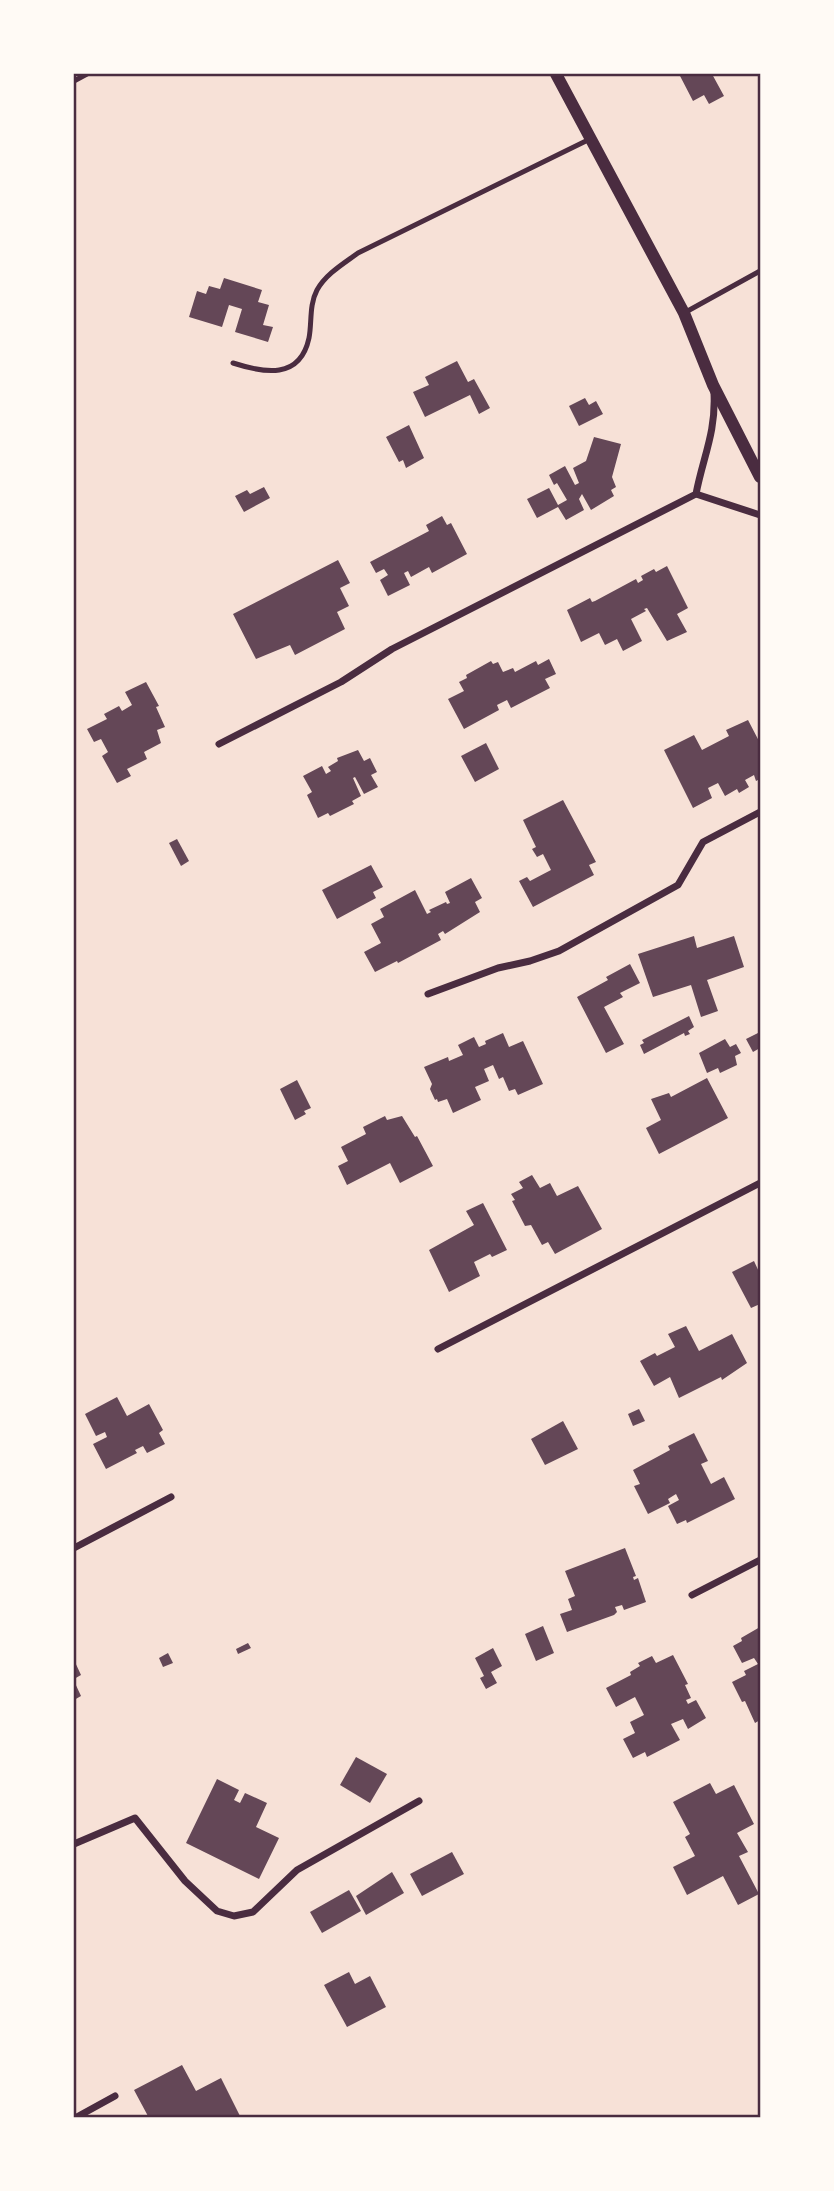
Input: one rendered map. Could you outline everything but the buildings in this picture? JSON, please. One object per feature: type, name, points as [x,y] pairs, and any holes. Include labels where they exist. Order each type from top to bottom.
[{"type":"street","points":[[556,74],[684,313],[713,385],[761,477]]},
{"type":"street","points":[[695,494],[710,444],[715,416],[713,385]]},
{"type":"street","points":[[219,744],[341,682],[392,649],[695,494],[761,514]]},
{"type":"street","points":[[428,994],[498,968],[530,961],[571,944],[678,885],[703,842],[761,812]]},
{"type":"street","points":[[438,1349],[761,1183]]},
{"type":"street","points":[[74,1548],[171,1497]]},
{"type":"street","points":[[692,1595],[761,1560]]},
{"type":"street","points":[[74,1844],[135,1818],[185,1881],[217,1911],[234,1916],[253,1912],[297,1870],[419,1801]]},
{"type":"street","points":[[75,2118],[115,2096]]},
{"type":"lane","points":[[74,81],[87,74]]},
{"type":"lane","points":[[233,363],[259,372],[276,372],[290,367],[302,356],[309,340],[311,309],[317,290],[342,264],[358,253],[590,139]]},
{"type":"lane","points":[[684,313],[761,271]]}]
